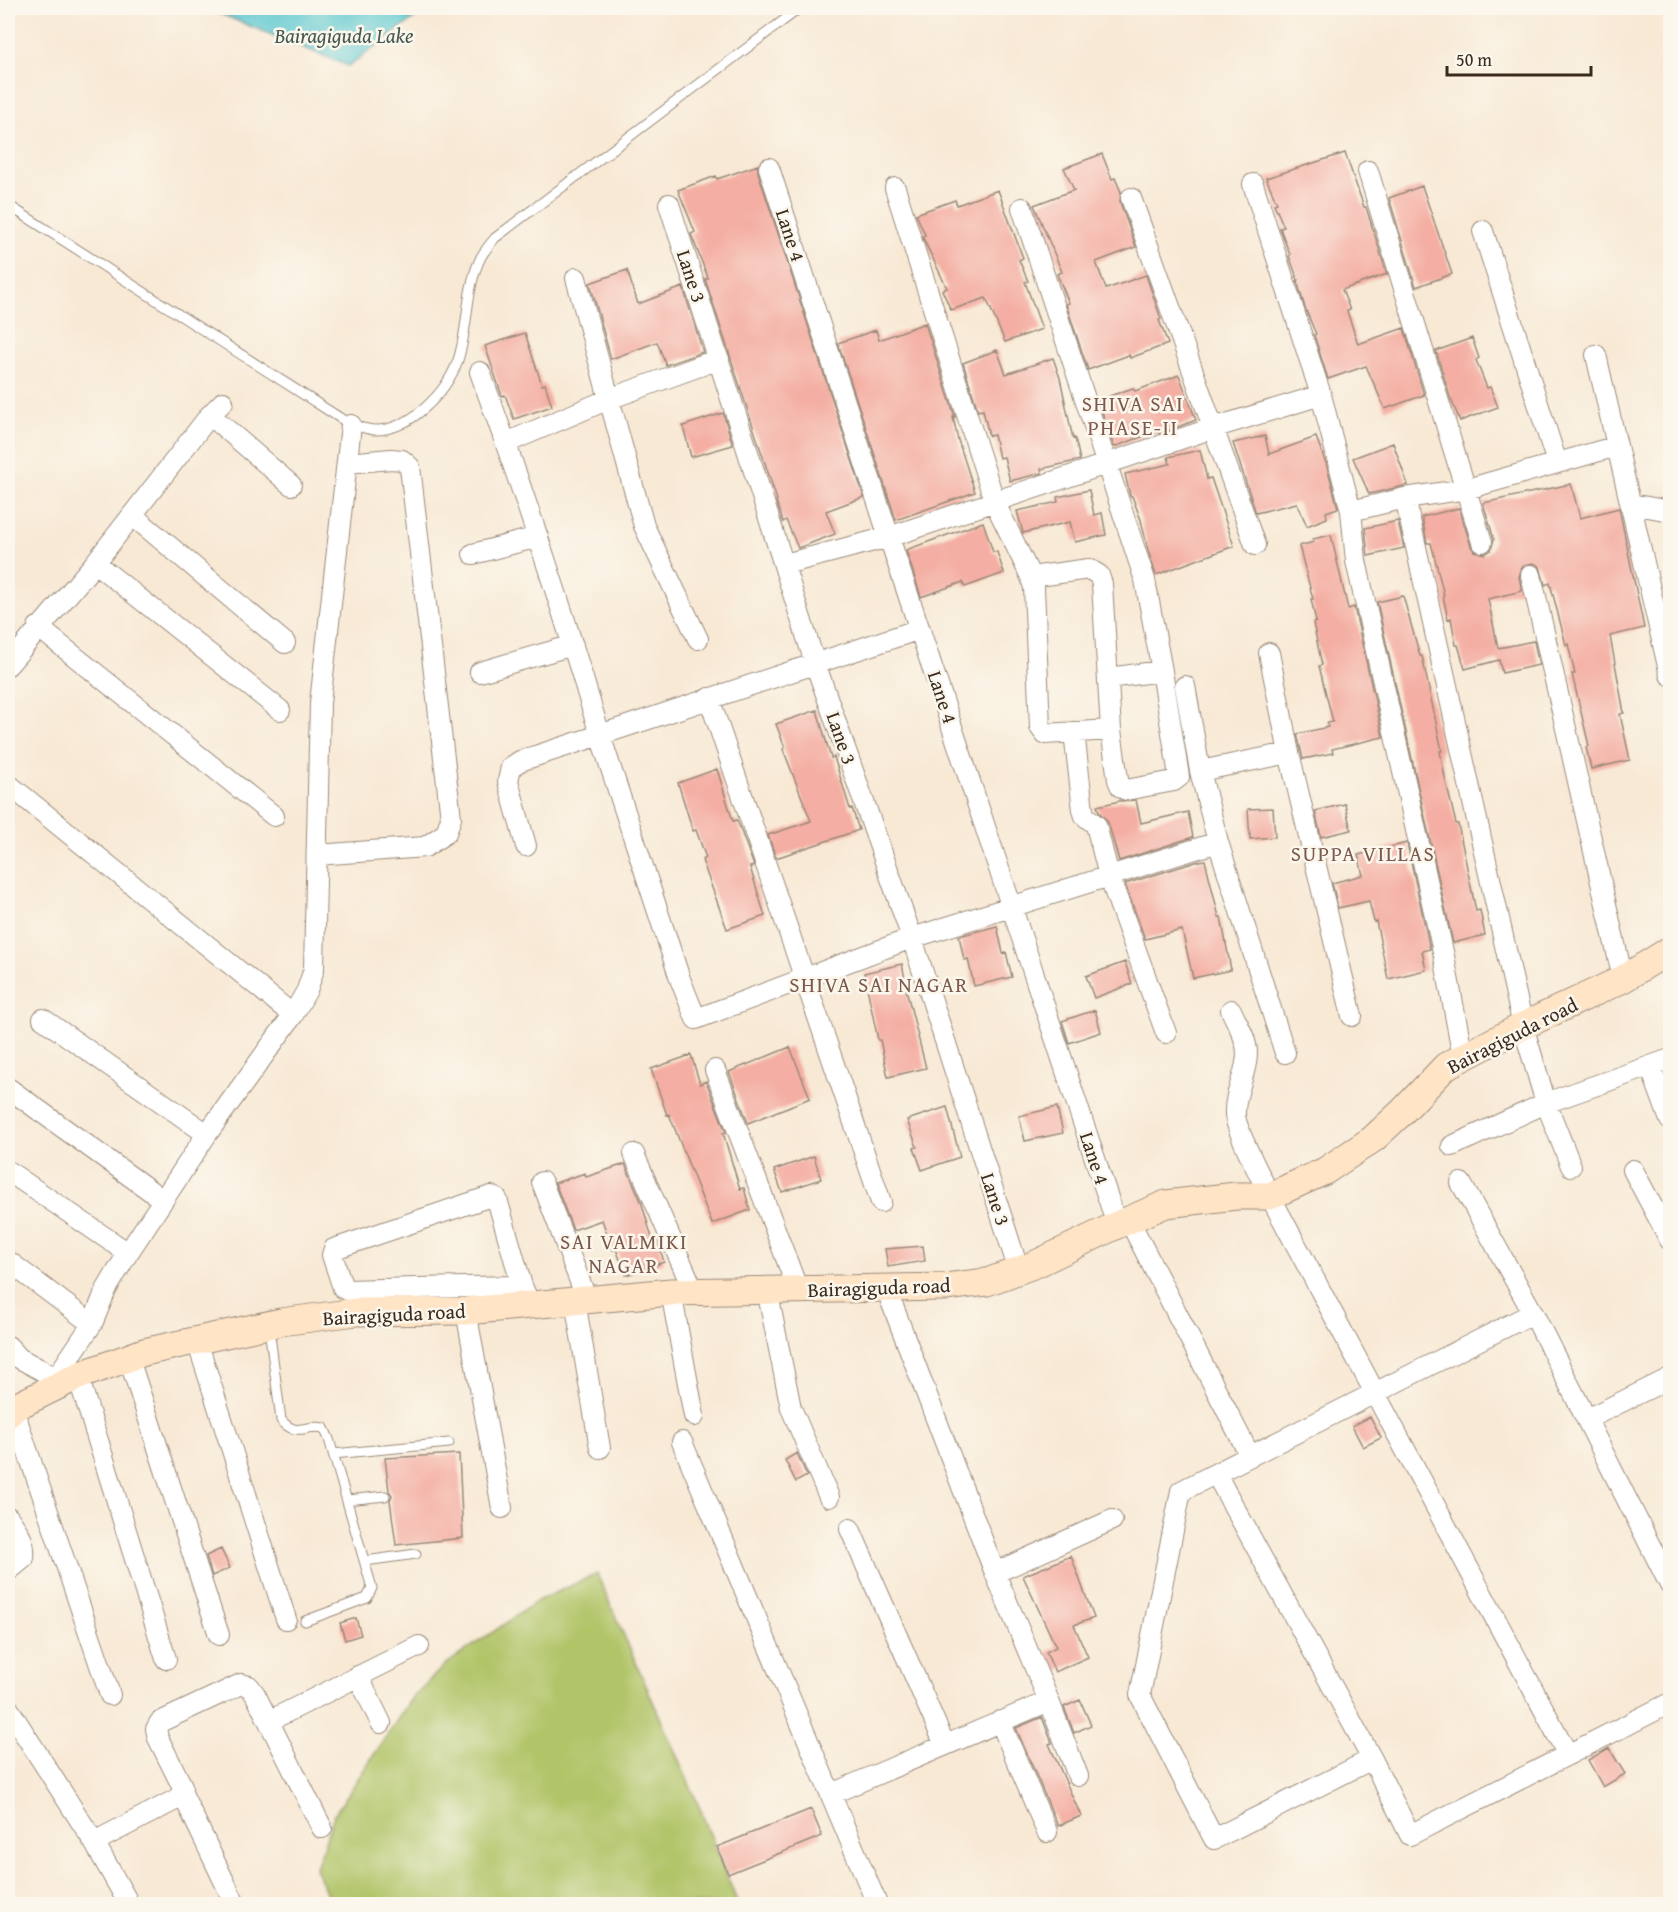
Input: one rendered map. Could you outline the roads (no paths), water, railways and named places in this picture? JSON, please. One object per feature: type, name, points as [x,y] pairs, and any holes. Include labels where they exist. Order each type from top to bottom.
[{"type":"street","name":"Lane 4","points":[[769,168],[1012,906],[1123,1223],[1250,1456]]},
{"type":"street","points":[[1368,171],[1482,542]]},
{"type":"street","points":[[1253,184],[1321,395],[1351,511],[1356,561],[1363,599],[1444,956],[1463,1057]]},
{"type":"street","points":[[895,188],[995,502],[1031,577],[1034,588],[1040,727],[1045,734],[1111,730]]},
{"type":"street","points":[[1131,198],[1255,545]]},
{"type":"street","name":"Lane 3","points":[[669,204],[815,663],[912,938],[1019,1270]]},
{"type":"street","points":[[1022,208],[1145,580],[1179,777],[1174,781],[1126,790],[1118,780],[1111,730],[1102,584],[1099,575],[1089,569],[1031,577]]},
{"type":"street","points":[[1483,231],[1557,463]]},
{"type":"street","points":[[576,278],[644,526],[698,639]]},
{"type":"street","points":[[1596,355],[1671,675]]},
{"type":"street","points":[[506,443],[609,399],[719,359]]},
{"type":"street","points":[[480,372],[538,537],[676,968],[696,1018],[912,938],[1218,842]]},
{"type":"street","points":[[785,564],[889,537],[1214,428],[1321,395]]},
{"type":"street","points":[[8,665],[38,627],[95,563],[217,409],[291,485]]},
{"type":"street","points":[[166,1659],[67,1377],[106,1290],[128,1253],[207,1134],[293,1015],[307,990],[314,969],[320,703],[351,425]]},
{"type":"street","points":[[1351,511],[1405,498],[1467,489],[1617,446]]},
{"type":"street","points":[[317,855],[425,848],[446,833],[451,818],[410,467],[402,460],[391,459],[347,462]]},
{"type":"street","points":[[1405,498],[1523,1026],[1546,1103],[1571,1166]]},
{"type":"street","points":[[1631,504],[1671,511]]},
{"type":"street","points":[[132,515],[285,643]]},
{"type":"street","points":[[473,554],[538,537]]},
{"type":"street","points":[[95,563],[280,710]]},
{"type":"street","points":[[1531,574],[1623,979]]},
{"type":"street","points":[[38,627],[274,816]]},
{"type":"street","points":[[526,846],[508,781],[512,767],[520,761],[920,629]]},
{"type":"street","points":[[480,672],[573,645]]},
{"type":"street","points":[[1269,654],[1289,753],[1352,1016]]},
{"type":"street","points":[[1108,678],[1162,670]]},
{"type":"street","points":[[1185,686],[1200,771],[1218,842],[1286,1053]]},
{"type":"street","points":[[709,698],[881,1202]]},
{"type":"street","points":[[1074,732],[1083,810],[1085,816],[1095,825],[1110,876],[1166,1033]]},
{"type":"street","points":[[1200,771],[1289,753]]},
{"type":"street","points":[[8,784],[293,1015]]},
{"type":"street","name":"Bairagiguda road","points":[[10,1411],[67,1377],[128,1356],[269,1325],[357,1312],[416,1300],[466,1311],[526,1295],[581,1300],[682,1292],[945,1287],[987,1282],[1166,1204],[1236,1196],[1270,1196],[1325,1171],[1373,1139],[1446,1066],[1523,1026],[1623,979],[1671,950]]},
{"type":"street","points":[[1231,1010],[1246,1041],[1247,1056],[1237,1093],[1235,1116],[1270,1196],[1569,1755]]},
{"type":"street","points":[[43,1019],[207,1134]]},
{"type":"street","points":[[1452,1146],[1546,1103],[1671,1059]]},
{"type":"street","points":[[1650,1066],[1671,1120]]},
{"type":"street","points":[[715,1070],[798,1290]]},
{"type":"street","points":[[8,1088],[163,1200]]},
{"type":"street","points":[[634,1154],[682,1292],[694,1416]]},
{"type":"street","points":[[1633,1170],[1671,1240]]},
{"type":"street","points":[[8,1172],[128,1253]]},
{"type":"street","points":[[543,1182],[581,1300],[600,1448]]},
{"type":"street","points":[[1461,1182],[1533,1313],[1670,1582]]},
{"type":"street","points":[[491,1196],[497,1199],[526,1295],[416,1300],[347,1290],[341,1284],[332,1256],[334,1249],[491,1196]]},
{"type":"street","points":[[8,1261],[92,1324]]},
{"type":"street","points":[[886,1288],[995,1573],[1078,1776]]},
{"type":"street","points":[[767,1290],[791,1408],[829,1497]]},
{"type":"street","points":[[466,1311],[502,1508]]},
{"type":"street","points":[[1372,1759],[1214,1839],[1140,1695],[1181,1491],[1533,1313]]},
{"type":"street","points":[[196,1341],[295,1620]]},
{"type":"street","points":[[8,1346],[19,1358],[67,1377]]},
{"type":"street","points":[[128,1356],[219,1635]]},
{"type":"street","points":[[1587,1419],[1671,1378]]},
{"type":"street","points":[[10,1411],[110,1695]]},
{"type":"street","points":[[682,1442],[877,1905]]},
{"type":"street","points":[[1216,1473],[1372,1759],[1410,1835],[1671,1703]]},
{"type":"street","points":[[8,1517],[21,1536],[25,1551],[24,1558],[8,1571]]},
{"type":"street","points":[[995,1573],[1112,1520]]},
{"type":"street","points":[[850,1529],[945,1745]]},
{"type":"street","points":[[268,1721],[419,1646]]},
{"type":"street","points":[[358,1676],[381,1723]]},
{"type":"street","points":[[235,1905],[158,1738],[156,1729],[160,1722],[241,1684],[249,1686],[322,1828]]},
{"type":"street","points":[[831,1794],[1049,1701]]},
{"type":"street","points":[[8,1708],[94,1842],[129,1905]]},
{"type":"street","points":[[1000,1721],[1047,1832]]},
{"type":"street","points":[[94,1842],[177,1799],[182,1793]]},
{"type":"lane","points":[[8,205],[351,425],[376,430],[400,424],[425,409],[444,386],[458,361],[473,279],[482,256],[495,238],[800,8]]},
{"type":"lane","points":[[269,1325],[281,1420],[288,1428],[298,1430],[314,1426],[324,1428],[372,1588],[367,1598],[295,1620]]},
{"type":"lane","points":[[333,1454],[449,1443]]},
{"type":"lane","points":[[347,1500],[385,1496]]},
{"type":"lane","points":[[365,1561],[416,1554]]},
{"type":"water","name":"Bairagiguda Lake","points":[[206,8],[429,8],[348,66]]},
{"type":"district","name":"SHIVA SAI PHASE-II","points":[[1133,415]]},
{"type":"district","name":"SUPPA VILLAS","points":[[1363,853]]},
{"type":"district","name":"SHIVA SAI NAGAR","points":[[879,984]]},
{"type":"district","name":"SAI VALMIKI NAGAR","points":[[624,1253]]}]
